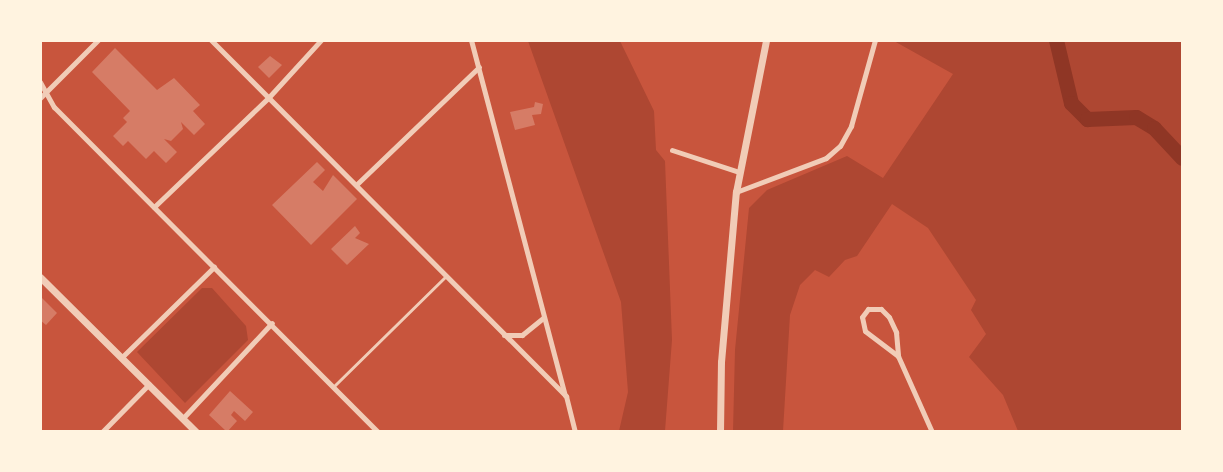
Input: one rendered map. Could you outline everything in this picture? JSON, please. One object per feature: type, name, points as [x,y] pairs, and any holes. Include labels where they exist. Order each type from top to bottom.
[{"type":"street","points":[[40,98],[98,40]]},
{"type":"street","points":[[211,40],[566,396]]},
{"type":"street","points":[[154,207],[269,97],[321,40]]},
{"type":"street","points":[[471,40],[575,432]]},
{"type":"street","points":[[720,432],[721,362],[736,192],[766,40]]},
{"type":"street","points":[[736,192],[826,158],[840,146],[851,126],[875,40]]},
{"type":"street","points":[[357,184],[479,66]]},
{"type":"street","points":[[40,82],[48,90],[54,107],[272,323],[378,432]]},
{"type":"street","points":[[672,150],[739,172]]},
{"type":"street","points":[[122,357],[214,267]]},
{"type":"street","points":[[40,277],[196,432]]},
{"type":"street","points":[[898,357],[865,331],[862,317],[868,309],[881,309],[890,318],[896,332],[898,357],[932,432]]},
{"type":"street","points":[[502,334],[522,335],[543,318]]},
{"type":"street","points":[[183,418],[272,323]]},
{"type":"street","points":[[102,432],[149,384]]},
{"type":"lane","points":[[334,386],[446,276]]},
{"type":"shaded area","points":[[528,41],[620,41],[654,111],[656,150],[665,161],[672,340],[665,431],[619,431],[628,392],[621,302]]},
{"type":"shaded area","points":[[894,41],[1182,41],[1182,431],[1018,431],[1003,395],[969,357],[986,334],[971,310],[976,300],[928,228],[892,204],[857,256],[845,260],[829,277],[815,270],[800,285],[790,315],[783,431],[733,431],[735,350],[749,208],[767,190],[847,156],[883,178],[953,74]]},
{"type":"shaded area","points":[[202,288],[212,288],[246,326],[248,340],[185,403],[137,352]]},
{"type":"building","points":[[115,48],[157,90],[174,78],[200,105],[193,111],[205,124],[194,135],[181,122],[183,129],[171,141],[164,139],[177,152],[166,163],[154,151],[146,159],[128,141],[123,146],[113,136],[127,122],[123,118],[130,111],[92,72]]},
{"type":"building","points":[[270,56],[282,65],[269,78],[258,67]]},
{"type":"building","points":[[535,102],[543,104],[541,114],[532,115],[535,125],[515,130],[510,112],[534,107]]},
{"type":"building","points":[[317,162],[325,170],[313,182],[323,191],[333,175],[357,199],[311,245],[272,205]]},
{"type":"building","points":[[355,226],[360,233],[355,238],[369,244],[347,265],[331,249]]},
{"type":"building","points":[[40,296],[57,313],[46,325],[40,320]]},
{"type":"building","points":[[230,391],[253,412],[245,421],[234,411],[231,415],[237,421],[227,432],[209,415]]},
{"type":"waterway","points":[[1056,40],[1071,103],[1087,119],[1136,117],[1154,128],[1182,158]]}]
